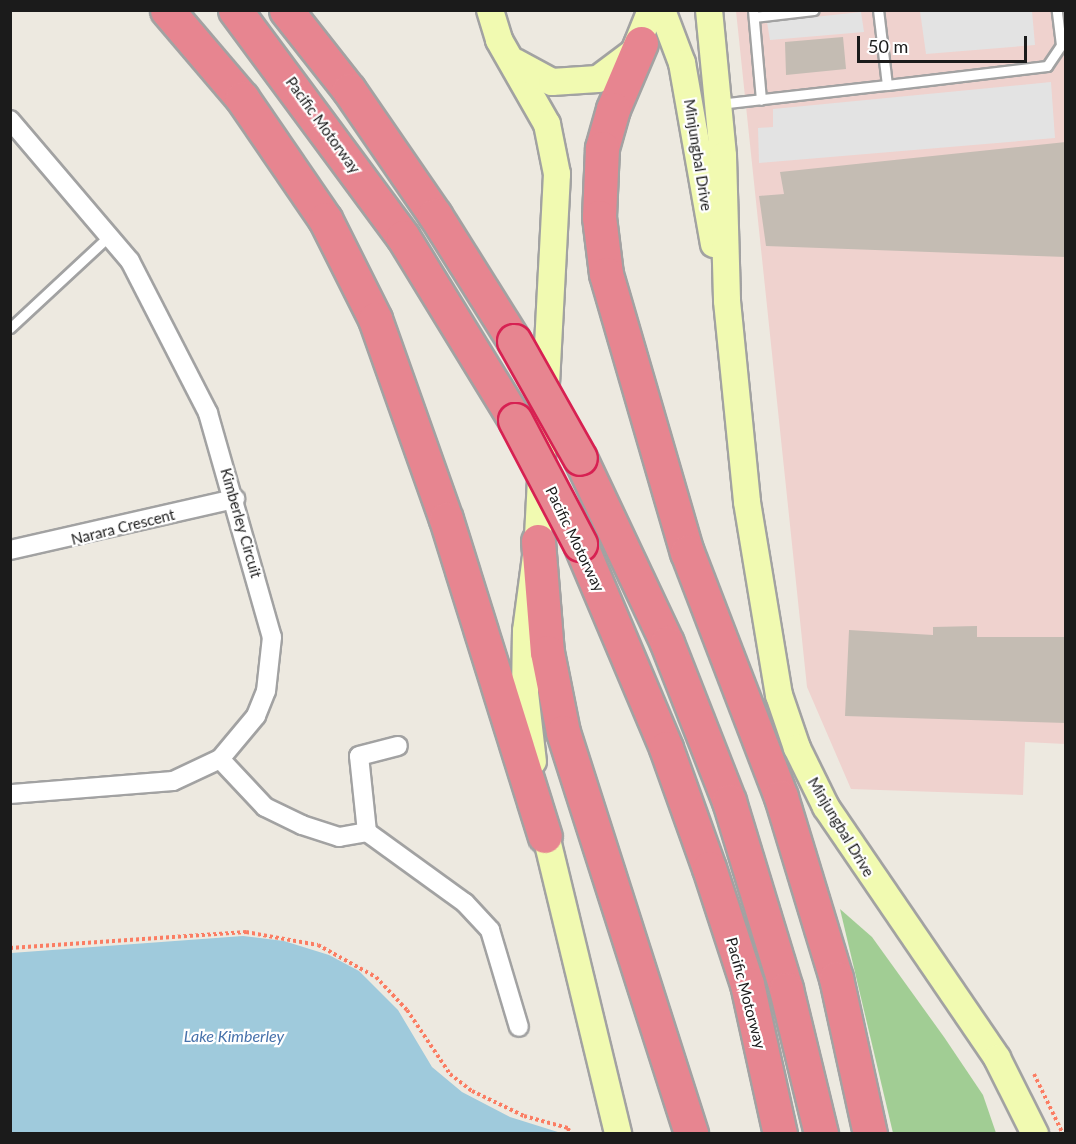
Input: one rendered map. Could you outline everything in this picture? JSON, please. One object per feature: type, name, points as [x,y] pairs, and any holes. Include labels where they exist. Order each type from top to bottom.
[{"type":"highway","points":[[167,10],[242,98],[325,219],[375,319],[446,519],[545,836]]},
{"type":"highway","name":"Pacific Motorway","points":[[235,10],[403,237],[515,420],[580,544],[666,748],[709,868],[747,984],[780,1134]]},
{"type":"highway","points":[[286,10],[349,90],[429,206],[514,341],[580,458],[667,643],[729,801],[786,989],[821,1134]]},
{"type":"highway","points":[[641,43],[613,109],[603,148],[598,217],[606,274],[687,552],[782,797],[836,978],[870,1134]]},
{"type":"highway","points":[[538,541],[547,652],[563,732],[691,1134]]},
{"type":"street","points":[[490,10],[505,51],[547,124],[557,174],[538,541],[528,596],[525,693],[545,836],[595,1031],[618,1134]]},
{"type":"street","points":[[505,51],[530,74],[575,84],[618,69],[641,43],[651,10]]},
{"type":"street","name":"Minjungbal Drive","points":[[662,10],[682,63],[727,301],[764,623],[779,695],[797,748],[843,834],[1011,1081],[1035,1134]]},
{"type":"street","name":"Minjungbal Drive","points":[[709,10],[719,104],[727,301]]},
{"type":"street","name":"Kimberley Circuit","points":[[10,120],[130,261],[208,413],[235,499],[272,637],[271,664],[256,716],[220,759],[173,781],[10,794]]},
{"type":"street","name":"Narara Crescent","points":[[10,550],[235,499]]},
{"type":"street","points":[[367,832],[359,756],[398,746]]},
{"type":"street","points":[[220,759],[248,793],[302,825],[339,837],[367,832],[465,903],[490,930],[519,1027]]},
{"type":"lane","points":[[761,100],[754,14],[814,10]]},
{"type":"lane","points":[[878,10],[887,85]]},
{"type":"lane","points":[[719,104],[1047,66],[1061,45],[1057,10]]},
{"type":"lane","points":[[10,328],[109,236]]},
{"type":"path","points":[[10,948],[246,932],[318,945],[376,977],[407,1010],[450,1074],[472,1091],[524,1116],[568,1128],[570,1134]]},
{"type":"path","points":[[1027,1065],[1064,1134]]},
{"type":"shaded area","points":[[736,11],[1065,11],[1065,744],[1025,742],[1023,795],[851,789],[807,687]]},
{"type":"shaded area","points":[[920,11],[1032,11],[1035,45],[926,54]]},
{"type":"shaded area","points":[[861,12],[864,32],[770,40],[767,22]]},
{"type":"shaded area","points":[[1051,82],[1055,138],[759,163],[758,128],[773,127],[773,109]]},
{"type":"green space","points":[[840,909],[872,937],[944,1037],[983,1095],[996,1133],[893,1133]]},
{"type":"water","name":"Lake Kimberley","points":[[243,936],[284,941],[329,955],[359,971],[398,1010],[432,1067],[462,1092],[510,1117],[561,1133],[11,1133],[11,953]]},
{"type":"building","points":[[843,37],[846,69],[786,75],[785,42]]},
{"type":"building","points":[[1066,142],[1066,257],[766,246],[759,196],[784,194],[780,172]]},
{"type":"building","points":[[977,626],[977,637],[1066,637],[1066,723],[845,716],[849,630],[933,635],[933,627]]}]
